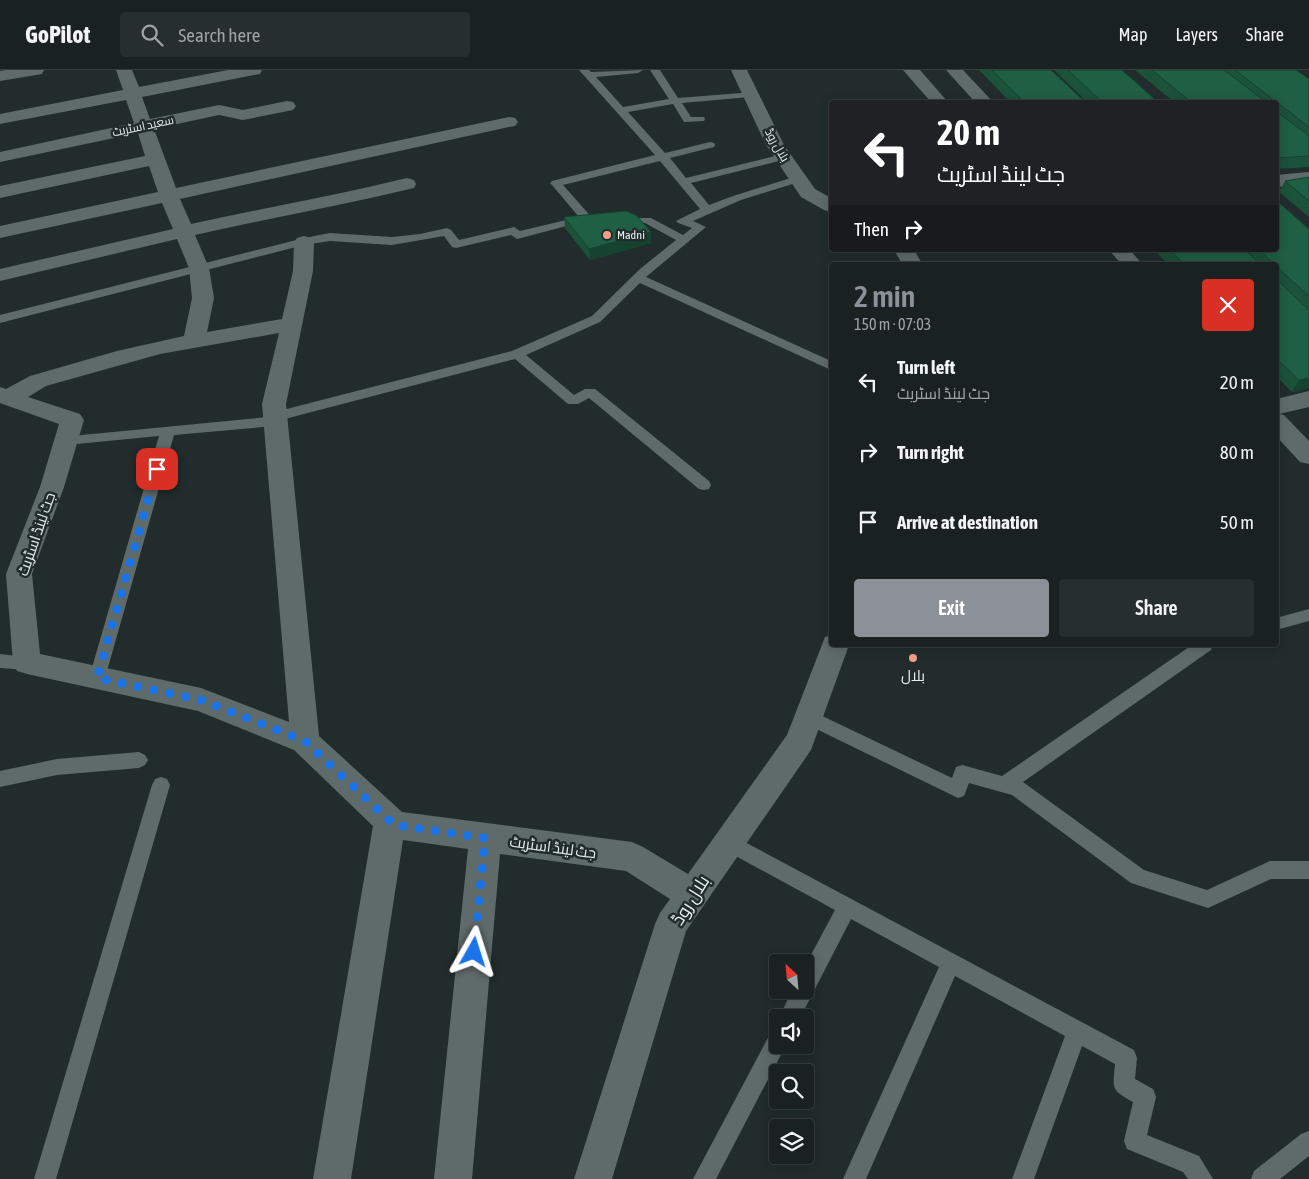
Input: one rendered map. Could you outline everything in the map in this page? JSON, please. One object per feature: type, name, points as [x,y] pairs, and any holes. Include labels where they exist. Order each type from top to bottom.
[{"type":"street","points":[[0,76],[36,70]]},
{"type":"street","points":[[124,70],[183,233],[199,268],[203,298],[194,342]]},
{"type":"street","points":[[0,119],[254,70]]},
{"type":"street","name":"بلال روڈ","points":[[739,70],[775,146],[808,193],[829,205]]},
{"type":"street","points":[[911,70],[938,100]]},
{"type":"street","points":[[954,70],[982,100]]},
{"type":"street","name":"سعید اسٹریٹ","points":[[0,157],[219,110],[243,115],[287,106]]},
{"type":"street","points":[[0,232],[509,122]]},
{"type":"street","points":[[0,192],[156,159]]},
{"type":"street","points":[[1279,181],[1309,178]]},
{"type":"street","points":[[0,275],[243,218],[337,201],[407,184]]},
{"type":"street","points":[[304,242],[303,271],[274,404],[305,741]]},
{"type":"street","points":[[1121,252],[1130,262]]},
{"type":"street","points":[[4,396],[38,381],[60,374],[160,347],[291,324]]},
{"type":"street","name":"جٹ لینڈ اسٹریٹ","points":[[4,396],[72,420],[52,487],[19,574],[14,662],[201,700],[305,741],[394,825],[632,857],[692,894]]},
{"type":"street","points":[[1279,405],[1309,399]]},
{"type":"street","points":[[1279,423],[1309,456]]},
{"type":"street","name":"بلال روڈ","points":[[593,1179],[672,924],[800,742],[835,647]]},
{"type":"street","points":[[332,1179],[390,821]]},
{"type":"street","points":[[453,1179],[485,838]]},
{"type":"lane","points":[[586,73],[638,70]]},
{"type":"lane","points":[[655,70],[688,120],[700,119]]},
{"type":"lane","points":[[586,73],[663,157],[708,211]]},
{"type":"lane","points":[[620,110],[675,101],[750,94]]},
{"type":"lane","points":[[598,220],[556,183],[710,145]]},
{"type":"lane","points":[[683,182],[783,157]]},
{"type":"lane","points":[[66,440],[275,419],[517,354],[596,319],[638,278],[700,227],[682,221],[737,198],[798,179]]},
{"type":"lane","points":[[0,319],[199,268],[330,237],[392,241],[420,238],[447,232],[456,244],[514,231],[517,235],[578,220],[647,220],[684,240]]},
{"type":"lane","points":[[638,278],[829,365]]},
{"type":"lane","points":[[517,354],[573,401],[590,392],[704,485]]},
{"type":"lane","points":[[97,678],[168,430]]},
{"type":"lane","points":[[1279,623],[1309,615]]},
{"type":"lane","points":[[1004,785],[1202,647]]},
{"type":"lane","points":[[808,717],[958,790],[962,773],[1018,788],[1138,877],[1208,899],[1270,870],[1309,870]]},
{"type":"lane","points":[[0,778],[57,767],[138,760]]},
{"type":"lane","points":[[45,1179],[161,784]]},
{"type":"lane","points":[[728,842],[1126,1058],[1124,1085],[1145,1097],[1134,1141],[1191,1164],[1202,1179]]},
{"type":"lane","points":[[814,970],[847,906]]},
{"type":"lane","points":[[854,1179],[951,963]]},
{"type":"lane","points":[[1023,1179],[1078,1032]]},
{"type":"lane","points":[[704,1179],[770,1054]]},
{"type":"lane","points":[[1262,1179],[1309,1142]]},
{"type":"building","points":[[992,70],[1051,70],[1083,100],[1022,100]]},
{"type":"building","points":[[1068,70],[1122,70],[1156,100],[1100,100]]},
{"type":"building","points":[[1152,70],[1224,70],[1263,100],[1189,100]]},
{"type":"building","points":[[1235,70],[1296,70],[1309,79],[1309,127],[1279,104],[1279,100],[1274,100]]},
{"type":"building","points":[[1279,113],[1309,136],[1309,156],[1279,158]]},
{"type":"building","points":[[1309,177],[1309,201],[1285,181]]},
{"type":"building","points":[[1279,203],[1309,229],[1309,296],[1279,269],[1279,262],[1272,262],[1261,252],[1279,252]]},
{"type":"building","points":[[626,211],[636,215],[651,232],[589,249],[564,217]]},
{"type":"building","points":[[1172,252],[1247,252],[1258,262],[1182,262]]},
{"type":"building","points":[[1279,282],[1309,310],[1309,378],[1299,380],[1279,361]]},
{"type":"place","name":"Madni","points":[[607,235]]},
{"type":"place","name":"بلال","points":[[913,658]]},
{"type":"route","points":[[157,469],[97,678],[201,700],[305,741],[394,825],[485,838],[474,952]]}]
